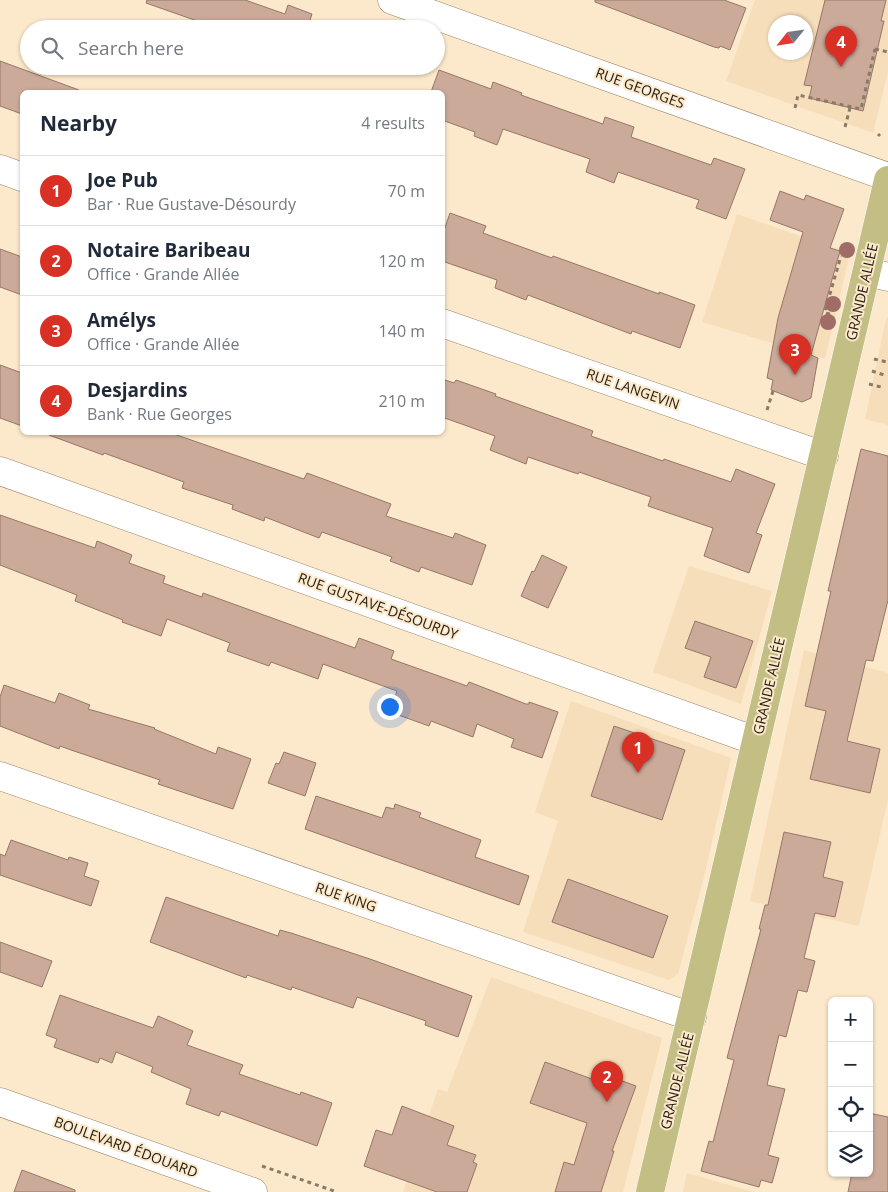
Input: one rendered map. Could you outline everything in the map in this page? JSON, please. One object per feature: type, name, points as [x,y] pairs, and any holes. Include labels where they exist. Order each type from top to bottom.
[{"type":"main road","name":"GRANDE ALLÉE","points":[[650,1192],[824,456],[878,275],[888,179]]},
{"type":"street","name":"RUE GEORGES","points":[[392,0],[888,179]]},
{"type":"street","points":[[0,169],[20,176]]},
{"type":"street","name":"RUE LANGEVIN","points":[[445,324],[824,456]]},
{"type":"street","name":"RUE GUSTAVE-DÉSOURDY","points":[[0,472],[756,741]]},
{"type":"street","name":"RUE KING","points":[[0,776],[692,1017]]},
{"type":"street","name":"BOULEVARD ÉDOUARD","points":[[0,1102],[253,1192]]},
{"type":"path","points":[[795,108],[798,94],[861,109],[875,49],[888,52]]},
{"type":"path","points":[[845,127],[850,106]]},
{"type":"path","points":[[825,310],[840,261]]},
{"type":"path","points":[[874,359],[887,362]]},
{"type":"path","points":[[872,371],[884,375]]},
{"type":"path","points":[[869,384],[882,387]]},
{"type":"path","points":[[767,411],[773,391]]},
{"type":"shaded area","points":[[755,0],[888,0],[888,72],[873,133],[726,81]]},
{"type":"shaded area","points":[[737,214],[850,253],[825,359],[702,322]]},
{"type":"shaded area","points":[[888,317],[888,425],[865,419],[886,319]]},
{"type":"shaded area","points":[[689,566],[772,591],[741,704],[653,672]]},
{"type":"shaded area","points":[[804,650],[888,673],[888,800],[859,926],[750,901]]},
{"type":"shaded area","points":[[571,701],[731,758],[705,873],[678,974],[669,980],[523,932],[558,821],[535,812]]},
{"type":"shaded area","points":[[491,977],[662,1038],[623,1192],[403,1192],[438,1089],[447,1092]]},
{"type":"shaded area","points":[[687,1173],[754,1192],[683,1192]]},
{"type":"building","points":[[147,0],[245,0],[285,14],[288,5],[312,14],[310,20],[194,20],[146,3]]},
{"type":"building","points":[[595,0],[724,0],[746,8],[730,50],[720,46],[719,48],[714,47],[595,2]]},
{"type":"building","points":[[825,0],[886,0],[881,21],[884,21],[863,111],[809,98],[812,86],[804,85],[810,60],[813,60],[813,49]]},
{"type":"building","points":[[0,61],[20,68],[20,75],[38,75],[79,90],[20,90],[20,113],[0,106]]},
{"type":"building","points":[[445,72],[491,89],[493,82],[522,93],[521,95],[603,124],[605,117],[634,127],[631,137],[711,165],[714,158],[745,169],[726,219],[696,208],[699,200],[618,172],[614,183],[586,172],[590,159],[503,129],[497,145],[474,136],[475,132],[445,121],[445,90],[432,90],[437,75],[445,75]]},
{"type":"building","points":[[780,191],[804,200],[806,195],[844,209],[830,248],[840,251],[811,355],[818,358],[811,398],[802,402],[771,390],[773,380],[767,378],[778,318],[803,232],[770,220]]},
{"type":"building","points":[[450,213],[486,226],[483,233],[695,305],[680,348],[632,331],[631,334],[528,295],[526,300],[495,288],[497,280],[445,262],[445,227]]},
{"type":"building","points":[[0,249],[20,256],[20,294],[0,287]]},
{"type":"building","points":[[0,365],[20,372],[20,425],[0,418]]},
{"type":"building","points":[[445,380],[454,383],[456,380],[496,394],[495,396],[593,431],[591,436],[663,461],[664,459],[731,482],[736,469],[775,484],[756,533],[762,535],[749,573],[704,556],[713,528],[648,506],[651,497],[579,472],[578,474],[528,457],[526,464],[490,450],[495,436],[445,418]]},
{"type":"building","points":[[49,435],[177,435],[304,479],[307,473],[391,504],[386,516],[453,538],[455,533],[486,545],[472,585],[421,567],[419,572],[390,561],[392,557],[322,532],[319,538],[265,517],[264,521],[232,509],[233,505],[182,488],[184,482],[104,453],[103,455]]},
{"type":"building","points":[[861,449],[888,456],[888,600],[873,661],[866,660],[847,741],[880,749],[870,793],[810,779],[826,711],[805,706],[831,591],[828,591]]},
{"type":"building","points":[[0,515],[95,548],[97,541],[132,555],[129,563],[165,576],[163,583],[202,597],[203,593],[355,648],[359,638],[394,651],[391,659],[467,686],[469,682],[526,704],[529,704],[529,702],[558,712],[542,758],[511,747],[514,739],[477,724],[473,737],[431,721],[429,726],[390,712],[397,691],[323,664],[318,679],[271,662],[269,666],[227,651],[230,643],[167,619],[161,636],[122,622],[123,620],[75,601],[77,595],[0,565]]},
{"type":"building","points":[[542,555],[567,567],[548,608],[521,596],[532,571],[534,572]]},
{"type":"building","points":[[695,621],[753,641],[736,688],[704,677],[711,657],[685,648]]},
{"type":"building","points":[[4,685],[55,703],[59,693],[90,705],[88,709],[155,728],[216,754],[218,747],[251,759],[233,809],[158,784],[160,780],[60,746],[59,749],[0,726],[0,697]]},
{"type":"building","points":[[614,726],[685,750],[662,820],[591,796]]},
{"type":"building","points":[[284,752],[316,763],[305,796],[268,783],[276,763],[279,764]]},
{"type":"building","points":[[316,796],[382,818],[386,807],[394,809],[395,804],[421,813],[419,817],[481,840],[475,857],[529,876],[519,905],[305,829]]},
{"type":"building","points":[[784,832],[831,842],[823,877],[843,882],[835,917],[815,913],[804,958],[815,961],[807,992],[798,990],[786,1037],[779,1035],[767,1085],[785,1089],[768,1155],[779,1158],[772,1183],[761,1180],[759,1187],[701,1171],[709,1141],[713,1142],[734,1060],[727,1058],[761,929],[759,929],[765,905],[768,905]]},
{"type":"building","points":[[11,840],[68,860],[69,857],[88,863],[84,876],[99,881],[91,906],[0,875],[0,854],[5,856]]},
{"type":"building","points":[[568,879],[668,916],[653,958],[552,922]]},
{"type":"building","points":[[166,897],[278,936],[280,930],[291,933],[472,996],[458,1037],[425,1025],[426,1021],[357,997],[353,1008],[292,987],[291,990],[247,975],[246,978],[150,942]]},
{"type":"building","points":[[0,942],[52,961],[42,987],[0,972]]},
{"type":"building","points":[[60,995],[153,1028],[158,1016],[193,1031],[187,1045],[243,1065],[239,1074],[300,1095],[301,1092],[332,1103],[317,1146],[221,1111],[219,1116],[186,1104],[191,1089],[151,1072],[153,1067],[116,1052],[112,1063],[100,1058],[98,1063],[54,1047],[57,1039],[46,1035]]},
{"type":"building","points":[[545,1062],[603,1083],[606,1075],[636,1086],[612,1151],[614,1151],[601,1192],[555,1192],[564,1162],[574,1165],[587,1123],[530,1103]]},
{"type":"building","points":[[402,1106],[454,1126],[447,1145],[476,1155],[473,1162],[477,1164],[467,1192],[437,1192],[364,1166],[376,1130],[392,1135]]},
{"type":"building","points":[[873,1114],[888,1117],[888,1192],[848,1192],[851,1177],[873,1177]]},
{"type":"building","points":[[22,1170],[75,1190],[75,1192],[14,1192]]},
{"type":"place","name":"Desjardins","points":[[841,67]]},
{"type":"place","name":"Amélys","points":[[795,375]]},
{"type":"place","name":"Joe Pub","points":[[638,773]]},
{"type":"place","name":"Notaire Baribeau","points":[[607,1102]]}]
